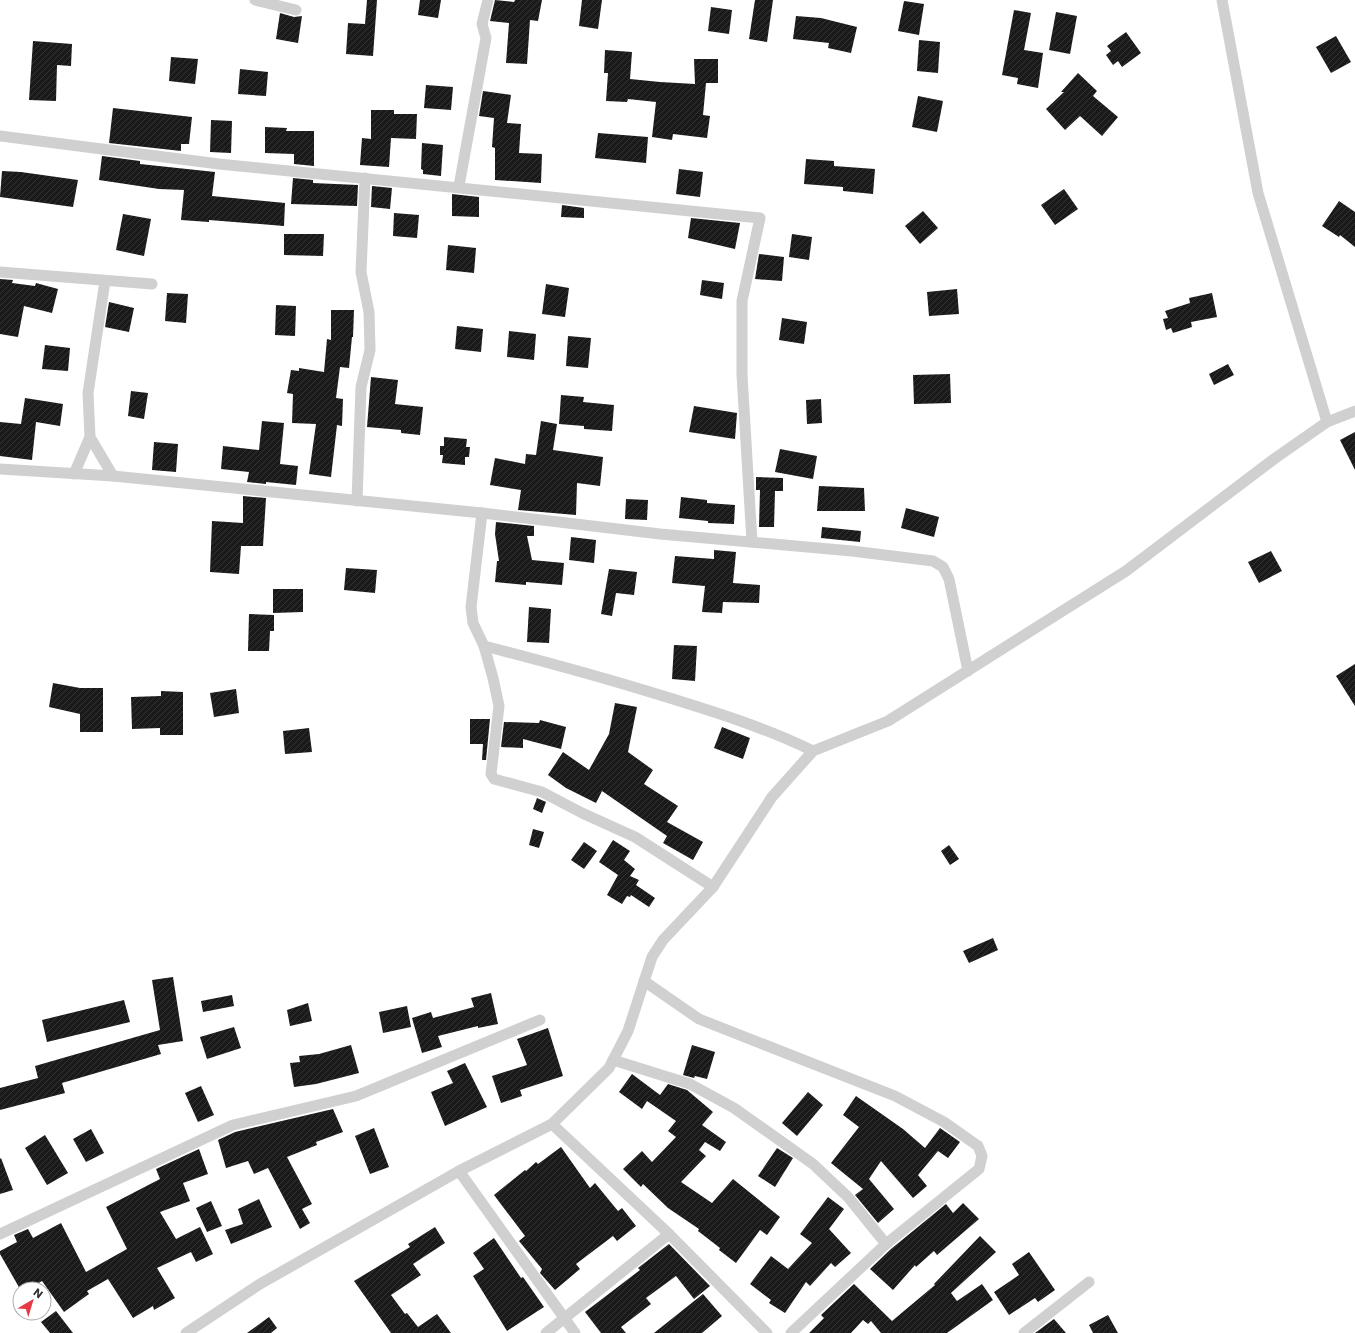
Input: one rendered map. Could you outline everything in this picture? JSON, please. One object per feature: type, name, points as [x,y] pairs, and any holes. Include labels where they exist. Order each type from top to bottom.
[{"type":"street","points":[[255,0],[296,10]]},
{"type":"street","points":[[459,186],[486,38],[482,24],[488,0]]},
{"type":"street","points":[[1222,0],[1258,193],[1327,422]]},
{"type":"street","points":[[0,136],[220,164],[459,186],[760,218],[742,301],[742,375],[752,542]]},
{"type":"street","points":[[357,501],[361,387],[370,350],[369,312],[361,272],[365,178]]},
{"type":"street","points":[[0,272],[152,284]]},
{"type":"street","points":[[74,474],[90,437],[88,393],[105,280]]},
{"type":"street","points":[[186,1333],[260,1284],[459,1171],[552,1124],[609,1068],[628,1031],[652,958],[663,940],[713,887],[772,797],[813,751],[888,721],[1126,571],[1274,459],[1327,422],[1355,411]]},
{"type":"street","points":[[90,437],[113,476]]},
{"type":"street","points":[[0,469],[113,476],[482,513],[660,534],[852,551],[933,561],[943,567],[949,579],[968,670]]},
{"type":"street","points":[[482,513],[470,607],[473,623],[484,646],[499,706],[491,774],[494,779],[542,792],[635,837],[713,887]]},
{"type":"street","points":[[484,646],[626,685],[734,717],[781,735],[813,751]]},
{"type":"street","points":[[644,981],[699,1019],[895,1096],[944,1122],[978,1146],[982,1156],[979,1169],[886,1244],[791,1333]]},
{"type":"street","points":[[0,1234],[233,1125],[356,1096],[540,1020]]},
{"type":"street","points":[[613,1060],[690,1084],[734,1108],[813,1164],[848,1197],[886,1244]]},
{"type":"street","points":[[552,1124],[669,1234],[767,1333]]},
{"type":"street","points":[[459,1171],[575,1333]]},
{"type":"street","points":[[546,1333],[669,1234]]},
{"type":"street","points":[[1024,1333],[1089,1282]]},
{"type":"building","points":[[367,0],[377,0],[373,56],[346,54],[348,23],[365,24]]},
{"type":"building","points":[[420,0],[441,0],[438,18],[418,15]]},
{"type":"building","points":[[495,0],[514,2],[515,0],[542,0],[538,21],[530,20],[527,64],[506,63],[509,23],[490,21]]},
{"type":"building","points":[[582,0],[602,0],[598,29],[579,26]]},
{"type":"building","points":[[755,0],[773,0],[767,42],[749,39]]},
{"type":"building","points":[[904,1],[924,4],[919,35],[898,31]]},
{"type":"building","points":[[711,7],[732,10],[729,34],[708,31]]},
{"type":"building","points":[[1014,10],[1031,13],[1024,50],[1043,53],[1038,88],[1017,84],[1018,78],[1002,75]]},
{"type":"building","points":[[1056,12],[1077,16],[1070,54],[1049,50]]},
{"type":"building","points":[[280,13],[294,17],[302,16],[298,43],[276,39]]},
{"type":"building","points":[[796,16],[821,18],[857,27],[851,53],[828,48],[829,43],[793,39]]},
{"type":"building","points":[[1126,32],[1141,53],[1122,67],[1118,61],[1113,65],[1106,55],[1111,51],[1107,46]]},
{"type":"building","points":[[1336,36],[1351,62],[1331,73],[1316,47]]},
{"type":"building","points":[[919,40],[940,42],[938,73],[917,71]]},
{"type":"building","points":[[33,41],[72,44],[71,66],[57,65],[56,101],[29,100]]},
{"type":"building","points":[[605,50],[632,52],[630,79],[660,82],[695,84],[694,59],[718,59],[718,83],[706,83],[703,115],[710,116],[707,138],[673,134],[672,140],[652,137],[656,102],[628,99],[627,102],[606,101],[608,73],[604,73]]},
{"type":"building","points":[[171,57],[198,59],[195,84],[169,81]]},
{"type":"building","points":[[240,69],[268,72],[266,96],[238,94]]},
{"type":"building","points":[[1078,73],[1097,91],[1093,96],[1118,117],[1102,136],[1080,116],[1065,130],[1046,109],[1064,92],[1061,92]]},
{"type":"building","points":[[426,85],[453,87],[451,110],[424,108]]},
{"type":"building","points":[[483,91],[511,95],[507,123],[521,124],[519,153],[542,154],[541,183],[495,180],[495,148],[492,147],[494,118],[479,116]]},
{"type":"building","points":[[918,96],[943,101],[937,132],[912,127]]},
{"type":"building","points":[[113,108],[192,117],[189,144],[181,144],[181,151],[109,143]]},
{"type":"building","points":[[371,110],[394,110],[394,114],[417,114],[416,139],[391,138],[389,167],[360,165],[362,138],[371,139]]},
{"type":"building","points":[[211,120],[232,121],[231,153],[210,152]]},
{"type":"building","points":[[265,127],[287,128],[286,131],[314,131],[314,166],[294,164],[294,154],[265,153]]},
{"type":"building","points":[[598,133],[648,137],[646,163],[595,158]]},
{"type":"building","points":[[422,143],[443,145],[441,176],[423,174],[423,170],[421,169]]},
{"type":"building","points":[[102,156],[140,161],[140,164],[215,172],[212,196],[285,203],[284,226],[209,220],[209,222],[181,220],[184,190],[159,189],[99,180]]},
{"type":"building","points":[[806,159],[834,161],[834,166],[875,169],[873,194],[843,191],[843,187],[804,184]]},
{"type":"building","points":[[679,169],[703,172],[700,197],[676,194]]},
{"type":"building","points":[[2,171],[21,172],[78,180],[73,207],[0,197]]},
{"type":"building","points":[[293,178],[313,180],[313,183],[358,185],[357,206],[291,204]]},
{"type":"building","points":[[372,186],[392,188],[390,209],[371,207]]},
{"type":"building","points":[[1064,189],[1078,209],[1055,225],[1041,205]]},
{"type":"building","points":[[452,194],[479,197],[479,217],[452,216]]},
{"type":"building","points":[[1339,201],[1355,212],[1355,247],[1340,235],[1339,237],[1322,226]]},
{"type":"building","points":[[562,205],[584,208],[584,218],[561,217]]},
{"type":"building","points":[[923,211],[938,228],[920,244],[905,226]]},
{"type":"building","points":[[394,213],[419,215],[417,238],[393,236]]},
{"type":"building","points":[[123,214],[151,219],[144,256],[116,250]]},
{"type":"building","points":[[691,218],[740,223],[735,249],[688,238]]},
{"type":"building","points":[[284,234],[324,234],[323,256],[284,255]]},
{"type":"building","points":[[792,234],[812,237],[809,260],[789,257]]},
{"type":"building","points":[[448,245],[476,248],[474,273],[446,270]]},
{"type":"building","points":[[759,254],[784,257],[782,281],[755,279]]},
{"type":"building","points":[[0,279],[13,280],[12,283],[35,286],[36,283],[58,289],[52,313],[24,306],[18,337],[0,334]]},
{"type":"building","points":[[702,280],[724,283],[722,299],[700,295]]},
{"type":"building","points":[[546,284],[569,288],[565,317],[542,314]]},
{"type":"building","points":[[957,289],[959,314],[929,316],[927,292]]},
{"type":"building","points":[[167,293],[188,294],[186,323],[165,321]]},
{"type":"building","points":[[1212,293],[1217,317],[1191,322],[1192,327],[1173,333],[1171,328],[1166,330],[1163,319],[1168,318],[1165,311],[1190,303],[1189,298]]},
{"type":"building","points":[[109,302],[134,308],[129,332],[105,327]]},
{"type":"building","points":[[276,305],[296,306],[295,336],[275,335]]},
{"type":"building","points":[[331,310],[354,310],[353,337],[349,368],[340,367],[336,398],[343,399],[342,426],[337,425],[331,477],[309,474],[316,424],[292,423],[293,394],[287,393],[291,370],[299,371],[299,368],[324,372],[327,339],[331,340]]},
{"type":"building","points":[[782,318],[807,322],[804,344],[779,340]]},
{"type":"building","points":[[457,326],[483,329],[481,352],[455,349]]},
{"type":"building","points":[[509,331],[536,334],[534,360],[507,357]]},
{"type":"building","points":[[568,336],[591,338],[588,368],[566,366]]},
{"type":"building","points":[[45,345],[70,348],[68,371],[42,369]]},
{"type":"building","points":[[1228,364],[1234,375],[1214,385],[1209,374]]},
{"type":"building","points":[[950,374],[951,403],[914,404],[913,375]]},
{"type":"building","points":[[371,377],[398,380],[395,404],[423,407],[420,435],[401,433],[401,430],[367,427]]},
{"type":"building","points":[[131,391],[148,393],[144,419],[128,416]]},
{"type":"building","points":[[561,395],[584,397],[583,402],[614,405],[612,431],[584,429],[584,426],[559,424]]},
{"type":"building","points":[[25,398],[63,404],[60,426],[36,422],[32,460],[0,456],[0,422],[21,424]]},
{"type":"building","points":[[821,399],[822,423],[807,424],[806,400]]},
{"type":"building","points":[[694,406],[737,413],[735,439],[689,432]]},
{"type":"building","points":[[262,421],[284,423],[280,464],[298,466],[296,485],[247,482],[249,472],[221,469],[223,446],[259,450]]},
{"type":"building","points":[[541,421],[557,424],[553,450],[603,457],[600,486],[577,483],[576,515],[518,510],[521,490],[490,485],[495,458],[525,464],[526,454],[536,455]]},
{"type":"building","points":[[1355,432],[1355,470],[1340,440]]},
{"type":"building","points":[[444,437],[467,439],[466,447],[470,447],[469,457],[465,457],[465,465],[442,463],[443,455],[440,455],[440,446],[444,446]]},
{"type":"building","points":[[154,442],[178,444],[176,472],[152,470]]},
{"type":"building","points":[[780,449],[817,456],[813,479],[775,472]]},
{"type":"building","points":[[756,477],[783,478],[783,491],[775,491],[774,527],[759,527],[760,490],[756,490]]},
{"type":"building","points":[[819,486],[864,488],[865,511],[817,511]]},
{"type":"building","points":[[243,496],[266,498],[263,546],[241,546],[239,574],[210,572],[212,521],[243,523]]},
{"type":"building","points":[[681,497],[707,500],[707,503],[735,505],[734,524],[708,523],[708,521],[679,518]]},
{"type":"building","points":[[626,499],[648,500],[647,520],[625,519]]},
{"type":"building","points":[[906,508],[939,517],[934,537],[901,528]]},
{"type":"building","points":[[496,522],[534,526],[534,536],[527,536],[532,560],[564,563],[562,585],[526,582],[526,585],[495,582],[497,561],[499,561],[495,534]]},
{"type":"building","points":[[822,527],[861,531],[860,542],[821,538]]},
{"type":"building","points":[[571,537],[596,540],[594,563],[569,560]]},
{"type":"building","points":[[714,550],[736,552],[733,583],[760,585],[759,603],[723,602],[722,613],[702,612],[705,586],[672,583],[675,556],[714,559]]},
{"type":"building","points":[[1271,551],[1282,571],[1259,583],[1248,562]]},
{"type":"building","points":[[346,568],[377,570],[375,593],[344,590]]},
{"type":"building","points":[[609,569],[637,572],[634,595],[616,593],[612,616],[601,614]]},
{"type":"building","points":[[273,589],[303,589],[303,612],[273,613]]},
{"type":"building","points":[[529,607],[551,609],[549,643],[527,642]]},
{"type":"building","points":[[249,614],[274,615],[274,631],[270,631],[269,651],[248,651]]},
{"type":"building","points":[[674,645],[697,646],[695,681],[672,679]]},
{"type":"building","points":[[1355,664],[1355,706],[1336,676]]},
{"type":"building","points":[[53,683],[80,688],[103,688],[103,732],[80,732],[80,714],[49,707]]},
{"type":"building","points":[[236,689],[239,713],[214,717],[210,693]]},
{"type":"building","points":[[161,691],[183,692],[183,735],[160,735],[160,728],[132,729],[131,697],[161,696]]},
{"type":"building","points":[[615,703],[637,707],[628,752],[653,770],[644,784],[678,806],[667,822],[703,842],[693,860],[663,843],[667,836],[602,791],[596,803],[566,788],[548,775],[563,752],[589,770],[609,734]]},
{"type":"building","points":[[470,719],[490,719],[486,760],[482,760],[483,744],[470,744]]},
{"type":"building","points":[[540,720],[566,727],[561,749],[523,739],[523,748],[501,747],[504,722],[539,723]]},
{"type":"building","points":[[722,727],[750,738],[743,759],[714,748]]},
{"type":"building","points":[[309,728],[312,752],[285,754],[283,731]]},
{"type":"building","points":[[537,798],[546,802],[542,813],[533,809]]},
{"type":"building","points":[[533,829],[544,832],[539,848],[529,845]]},
{"type":"building","points":[[613,840],[630,851],[624,860],[635,869],[630,876],[639,880],[636,885],[655,898],[649,907],[631,895],[630,897],[627,896],[622,904],[607,895],[618,875],[599,862]]},
{"type":"building","points":[[584,842],[597,851],[584,869],[571,860]]},
{"type":"building","points":[[949,845],[959,859],[950,865],[941,851]]},
{"type":"building","points":[[993,938],[998,950],[969,963],[963,951]]},
{"type":"building","points":[[173,977],[183,1041],[158,1045],[161,1054],[62,1083],[65,1093],[0,1110],[0,1088],[38,1078],[35,1066],[160,1030],[152,980]]},
{"type":"building","points":[[491,993],[498,1024],[478,1028],[478,1026],[438,1036],[442,1047],[422,1053],[412,1018],[431,1012],[433,1018],[474,1007],[471,998]]},
{"type":"building","points":[[232,995],[234,1006],[203,1012],[201,1001]]},
{"type":"building","points":[[124,1000],[130,1022],[47,1042],[42,1020]]},
{"type":"building","points":[[308,1003],[312,1021],[290,1026],[287,1010]]},
{"type":"building","points":[[407,1006],[411,1027],[383,1033],[379,1012]]},
{"type":"building","points":[[234,1027],[241,1048],[207,1059],[200,1037]]},
{"type":"building","points":[[548,1028],[563,1076],[520,1090],[522,1096],[501,1103],[492,1076],[527,1065],[517,1039]]},
{"type":"building","points":[[351,1045],[359,1073],[316,1084],[294,1087],[290,1063],[300,1062],[299,1056],[319,1054]]},
{"type":"building","points":[[692,1045],[715,1052],[707,1079],[683,1075]]},
{"type":"building","points":[[465,1063],[487,1107],[445,1126],[431,1092],[453,1083],[447,1071]]},
{"type":"building","points":[[632,1074],[660,1095],[668,1084],[687,1090],[713,1112],[702,1125],[726,1142],[720,1151],[705,1142],[699,1150],[706,1156],[681,1182],[712,1203],[733,1179],[780,1217],[767,1235],[760,1230],[736,1263],[698,1231],[699,1229],[668,1208],[643,1184],[641,1187],[623,1169],[642,1151],[652,1162],[676,1137],[668,1131],[676,1121],[647,1101],[642,1109],[619,1092]]},
{"type":"building","points":[[201,1086],[214,1115],[198,1122],[185,1093]]},
{"type":"building","points":[[808,1092],[823,1105],[797,1136],[782,1123]]},
{"type":"building","points":[[856,1096],[903,1129],[925,1148],[940,1128],[960,1142],[948,1158],[938,1151],[918,1175],[927,1186],[913,1198],[881,1161],[869,1179],[894,1209],[878,1223],[855,1195],[863,1189],[831,1163],[859,1127],[843,1115]]},
{"type":"building","points":[[333,1109],[343,1132],[316,1142],[317,1145],[287,1157],[312,1204],[302,1209],[310,1223],[300,1229],[268,1168],[254,1174],[248,1161],[226,1168],[218,1140],[235,1132]]},
{"type":"building","points":[[374,1128],[389,1167],[370,1174],[355,1136]]},
{"type":"building","points":[[91,1129],[104,1153],[86,1162],[73,1139]]},
{"type":"building","points":[[45,1135],[68,1173],[47,1185],[25,1148]]},
{"type":"building","points":[[561,1147],[590,1188],[595,1183],[618,1211],[622,1208],[636,1226],[617,1241],[613,1236],[576,1264],[580,1269],[555,1290],[540,1273],[542,1269],[519,1241],[525,1236],[494,1195],[536,1162],[538,1164]]},
{"type":"building","points":[[777,1148],[793,1158],[775,1187],[758,1176]]},
{"type":"building","points":[[199,1149],[208,1174],[183,1183],[190,1201],[160,1212],[176,1239],[200,1227],[213,1254],[196,1262],[191,1252],[157,1268],[175,1298],[154,1310],[153,1306],[133,1318],[108,1279],[87,1291],[89,1294],[64,1312],[52,1295],[52,1281],[15,1281],[0,1254],[0,1251],[17,1242],[14,1235],[28,1229],[33,1238],[61,1223],[86,1272],[127,1249],[106,1207],[160,1179],[156,1169]]},
{"type":"building","points":[[1,1158],[13,1190],[0,1194],[0,1159]]},
{"type":"building","points":[[828,1197],[844,1209],[829,1229],[851,1253],[835,1267],[831,1263],[810,1286],[806,1282],[785,1313],[769,1303],[771,1300],[750,1284],[771,1256],[788,1269],[812,1243],[800,1234]]},
{"type":"building","points":[[259,1199],[272,1227],[231,1244],[225,1230],[243,1224],[238,1209]]},
{"type":"building","points":[[211,1201],[222,1226],[207,1232],[196,1208]]},
{"type":"building","points":[[963,1203],[979,1219],[937,1255],[934,1251],[916,1267],[915,1265],[893,1290],[870,1269],[891,1249],[946,1204],[953,1213]]},
{"type":"building","points":[[435,1227],[445,1243],[413,1264],[421,1275],[391,1295],[405,1314],[407,1313],[418,1327],[437,1314],[451,1333],[391,1333],[354,1281],[410,1247],[408,1244]]},
{"type":"building","points":[[980,1236],[996,1252],[951,1293],[957,1301],[982,1284],[993,1300],[947,1333],[881,1333],[871,1321],[868,1324],[863,1320],[851,1333],[809,1333],[824,1318],[821,1315],[854,1284],[892,1321],[935,1285],[934,1284]]},
{"type":"building","points":[[494,1238],[521,1278],[523,1277],[544,1307],[507,1331],[473,1276],[484,1269],[473,1253]]},
{"type":"building","points":[[669,1244],[710,1286],[694,1299],[676,1276],[646,1298],[651,1304],[621,1327],[626,1333],[601,1333],[585,1312],[640,1270],[638,1268]]},
{"type":"building","points":[[1029,1252],[1055,1290],[1038,1302],[1035,1298],[1009,1315],[994,1292],[1019,1275],[1012,1264]]},
{"type":"building","points":[[703,1294],[722,1316],[702,1333],[654,1333]]},
{"type":"building","points":[[56,1311],[73,1333],[50,1333],[41,1322],[52,1321],[52,1314]]},
{"type":"building","points":[[1108,1315],[1118,1333],[1093,1333],[1089,1325]]},
{"type":"building","points":[[269,1317],[277,1328],[271,1333],[247,1333]]},
{"type":"building","points":[[1054,1319],[1066,1333],[1035,1333]]}]
